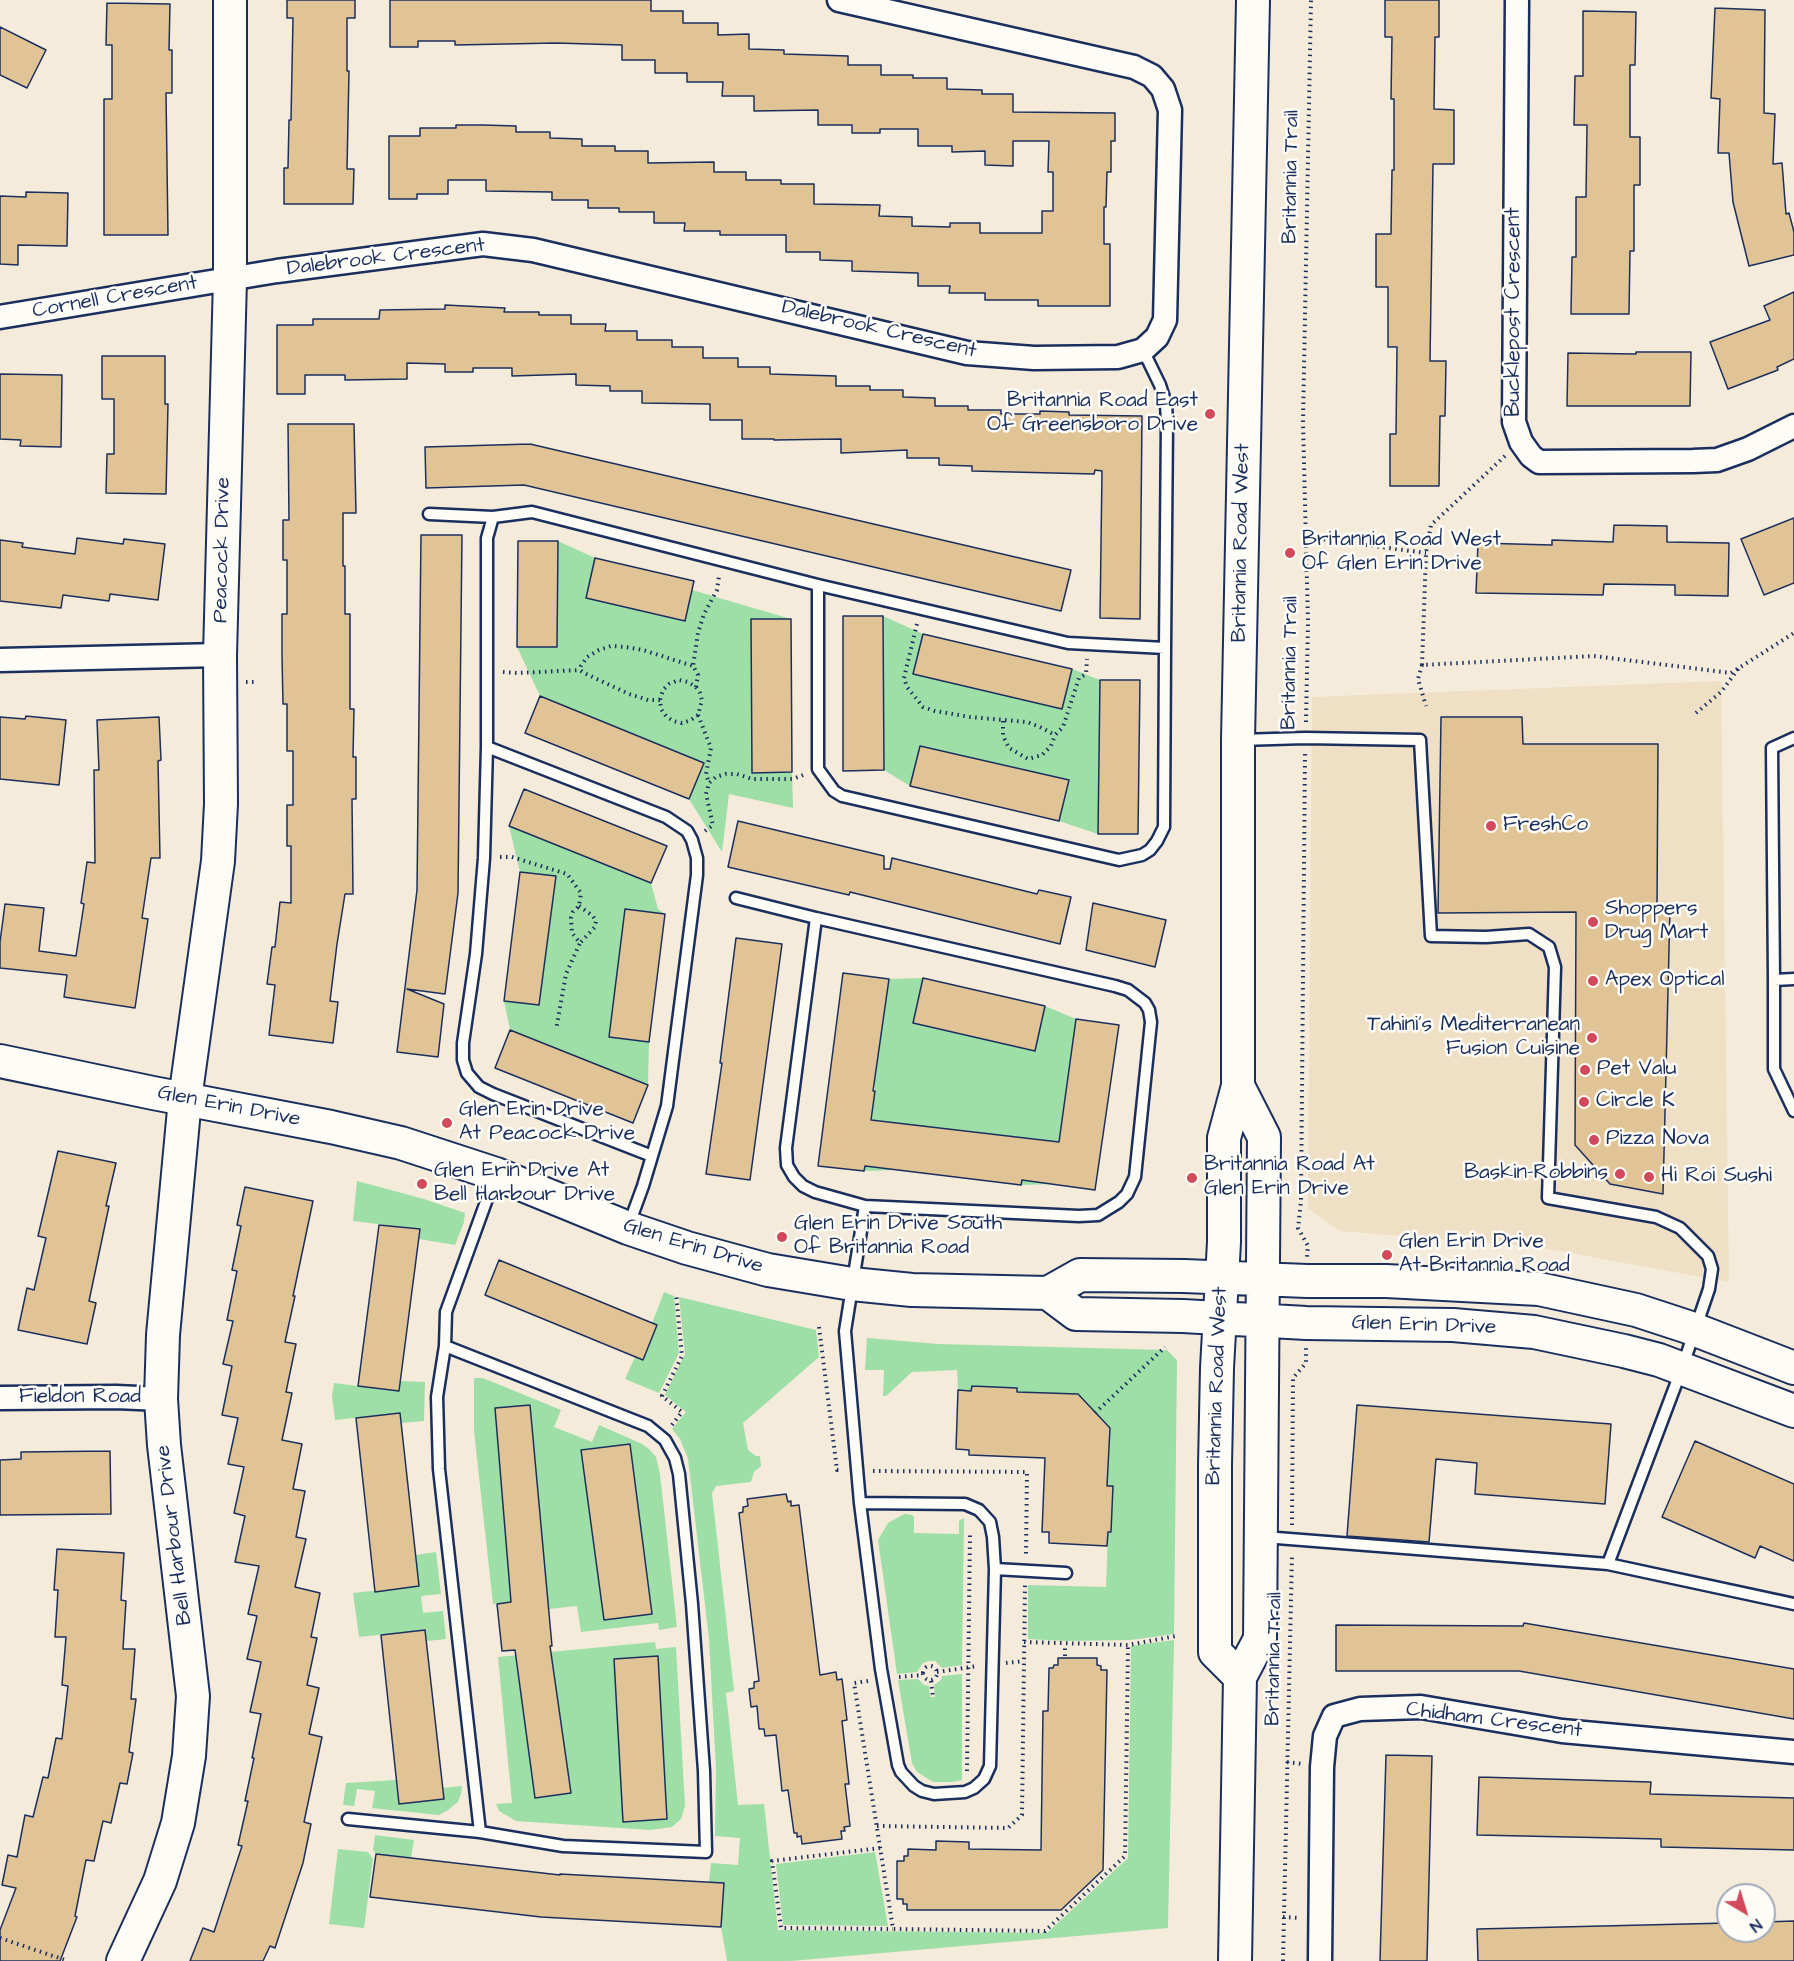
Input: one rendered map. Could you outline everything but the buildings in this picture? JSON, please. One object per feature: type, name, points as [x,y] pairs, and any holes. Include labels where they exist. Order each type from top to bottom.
[{"type":"street","name":"Peacock Drive","points":[[185,1099],[218,861],[221,804],[220,655],[230,279],[230,0]]},
{"type":"street","points":[[839,0],[1134,67],[1152,76],[1163,89],[1170,110],[1165,320],[1157,337],[1143,350]]},
{"type":"street","name":"Britannia Road West","points":[[1240,1677],[1215,1652],[1215,1465],[1219,1318],[1224,1242],[1224,1138],[1238,1086],[1238,740],[1253,0]]},
{"type":"street","name":"Bucklepost Crescent","points":[[1517,0],[1514,422],[1521,442],[1531,456],[1539,462],[1709,460],[1748,449],[1794,426]]},
{"type":"street","name":"Dalebrook Crescent","points":[[230,279],[483,244],[533,250],[967,353],[1034,358],[1118,357],[1143,350]]},
{"type":"street","name":"Cornell Crescent","points":[[0,317],[230,279]]},
{"type":"street","points":[[0,660],[220,655]]},
{"type":"street","name":"Glen Erin Drive","points":[[0,1061],[392,1141],[496,1174],[628,1228],[687,1248],[768,1270],[852,1284],[912,1290],[1048,1293],[1080,1275],[1386,1281],[1539,1289],[1636,1310],[1794,1368]]},
{"type":"street","name":"Britannia Road West","points":[[1235,1961],[1240,1677],[1260,1639],[1264,1137],[1238,1086]]},
{"type":"street","name":"Bell Harbour Drive","points":[[123,1961],[160,1881],[178,1823],[189,1756],[192,1706],[188,1640],[164,1445],[161,1399],[163,1335],[185,1099]]},
{"type":"street","name":"Glen Erin Drive","points":[[1048,1293],[1076,1314],[1306,1323],[1453,1324],[1534,1332],[1624,1351],[1682,1368],[1794,1411]]},
{"type":"street","name":"Fieldon Road","points":[[0,1398],[161,1399]]},
{"type":"street","name":"Chidham Crescent","points":[[1320,1961],[1322,1767],[1325,1737],[1334,1716],[1360,1709],[1421,1707],[1562,1731],[1794,1752]]},
{"type":"lane","points":[[818,585],[818,769],[834,791],[842,796],[1119,860],[1142,855],[1157,841],[1164,827],[1167,422],[1166,404],[1160,385],[1143,350]]},
{"type":"lane","points":[[429,514],[493,517],[532,512],[818,585],[1068,643],[1166,648]]},
{"type":"lane","points":[[493,517],[487,538],[487,747],[484,858],[476,954],[463,1043],[463,1060],[467,1073],[479,1087],[652,1156]]},
{"type":"lane","points":[[1238,740],[1305,738],[1420,740],[1431,936],[1486,937],[1529,934],[1549,947],[1555,967],[1548,1198],[1656,1217],[1680,1228],[1708,1256],[1712,1269],[1709,1289],[1682,1368],[1608,1564]]},
{"type":"lane","points":[[1794,738],[1772,748],[1774,1069],[1794,1110]]},
{"type":"lane","points":[[487,747],[666,817],[687,831],[692,840],[697,858],[697,875],[667,1106],[628,1228]]},
{"type":"lane","points":[[736,898],[1128,990],[1145,1003],[1151,1022],[1135,1177],[1127,1194],[1108,1210],[1098,1215],[1079,1216],[865,1206],[815,1192],[803,1186],[787,1165],[786,1148],[816,918]]},
{"type":"lane","points":[[1774,980],[1794,979]]},
{"type":"lane","points":[[480,1832],[439,1469],[437,1397],[445,1346],[446,1312],[496,1174]]},
{"type":"lane","points":[[860,1503],[965,1504],[979,1510],[990,1522],[995,1569],[990,1766],[984,1779],[965,1792],[934,1794],[921,1791],[905,1779],[897,1765],[883,1680],[860,1503],[845,1331],[865,1206]]},
{"type":"lane","points":[[348,1819],[480,1832],[563,1846],[706,1852],[704,1771],[692,1604],[679,1474],[675,1458],[662,1438],[648,1426],[445,1346]]},
{"type":"lane","points":[[1260,1537],[1608,1564],[1794,1604]]},
{"type":"lane","points":[[995,1569],[1066,1573]]},
{"type":"path","name":"Britannia Trail","points":[[1308,1252],[1308,1246],[1298,1228],[1301,1201],[1308,622],[1303,423],[1311,0]]},
{"type":"path","points":[[1426,706],[1418,679],[1422,665],[1426,553],[1431,525],[1521,442]]},
{"type":"path","points":[[1306,537],[1426,553]]},
{"type":"path","points":[[696,687],[698,675],[693,666],[698,633],[704,614],[717,590],[721,560]]},
{"type":"path","points":[[921,609],[904,678],[907,687],[923,707],[970,717],[1028,722],[1055,735]]},
{"type":"path","points":[[1422,665],[1594,656],[1731,673],[1794,633]]},
{"type":"path","points":[[1003,721],[1003,736],[1009,748],[1028,759],[1042,755],[1051,746],[1055,735],[1063,727],[1079,678],[1086,674],[1087,643]]},
{"type":"path","points":[[580,670],[587,657],[611,646],[626,646],[643,650],[693,666]]},
{"type":"path","points":[[1696,712],[1721,692],[1740,667]]},
{"type":"path","points":[[487,671],[519,673],[580,670],[629,694],[648,700],[660,700]]},
{"type":"path","points":[[679,680],[696,687],[702,700],[698,714],[682,723],[666,716],[661,709],[660,700],[663,690],[669,684],[679,680]]},
{"type":"path","points":[[692,840],[714,825],[706,794],[709,783],[706,774],[711,748],[698,714]]},
{"type":"path","points":[[709,783],[716,777],[726,774],[737,774],[752,779],[793,778],[818,769]]},
{"type":"path","points":[[484,858],[512,857],[567,874],[580,893],[579,906],[570,918],[572,933],[580,943]]},
{"type":"path","points":[[556,1030],[566,974],[580,943],[595,927],[596,921],[593,916],[579,906]]},
{"type":"path","points":[[662,1438],[682,1412],[662,1396],[682,1356],[676,1293]]},
{"type":"path","points":[[819,1327],[837,1470],[1027,1472],[1022,1815],[1008,1828],[876,1826]]},
{"type":"path","points":[[1095,1413],[1165,1347]]},
{"type":"path","name":"Britannia Trail","points":[[1283,1961],[1293,1378],[1306,1363]]},
{"type":"path","points":[[967,1771],[970,1533]]},
{"type":"path","points":[[1024,1642],[1065,1645],[1128,1645],[1176,1636]]},
{"type":"path","points":[[1065,1645],[1065,1656]]},
{"type":"path","points":[[880,1848],[772,1860],[781,1928],[1046,1931],[1125,1856],[1128,1645]]},
{"type":"path","points":[[937,1672],[992,1664]]},
{"type":"path","points":[[922,1675],[928,1666],[934,1667],[937,1672],[936,1677],[931,1681]]},
{"type":"path","points":[[893,1929],[854,1683],[922,1675]]},
{"type":"path","points":[[922,1675],[926,1680],[931,1681]]},
{"type":"path","points":[[931,1681],[933,1697]]},
{"type":"path","points":[[0,1938],[68,1961]]},
{"type":"shaded area","points":[[1721,681],[1729,1282],[1537,1247],[1340,1231],[1308,1208],[1312,697]]},
{"type":"green space","points":[[558,541],[595,558],[586,598],[685,621],[692,590],[791,619],[751,620],[752,772],[792,772],[793,808],[729,794],[722,852],[689,799],[704,763],[540,696],[517,647],[557,647]]},
{"type":"green space","points":[[883,616],[923,634],[913,673],[1062,708],[1072,669],[1100,680],[1098,834],[1059,821],[1068,780],[920,746],[910,786],[884,770]]},
{"type":"green space","points":[[509,826],[651,883],[658,909],[665,914],[625,909],[609,1037],[649,1042],[648,1085],[510,1030],[504,1001],[539,1005],[556,876],[520,872]]},
{"type":"green space","points":[[923,978],[913,1023],[1035,1051],[1045,1006],[1076,1019],[1053,1184],[1021,1185],[1026,1139],[903,1124],[897,1170],[864,1171],[875,1088],[874,1079],[889,979]]},
{"type":"green space","points":[[357,1181],[465,1213],[455,1245],[419,1239],[419,1229],[353,1221]]},
{"type":"green space","points":[[664,1292],[674,1296],[679,1353],[659,1393],[625,1379],[635,1357],[643,1359],[657,1326],[652,1323]]},
{"type":"green space","points":[[679,1297],[816,1330],[819,1357],[743,1423],[748,1450],[760,1456],[761,1466],[754,1472],[751,1482],[716,1486],[712,1493],[734,1691],[726,1693],[738,1805],[764,1804],[778,1930],[1047,1933],[1128,1858],[1131,1646],[1174,1640],[1168,1928],[791,1961],[727,1961],[721,1927],[724,1884],[709,1883],[711,1863],[738,1865],[740,1838],[715,1836],[716,1769],[709,1639],[688,1459],[680,1439],[672,1429],[686,1412],[665,1395],[685,1354]]},
{"type":"green space","points":[[867,1338],[938,1344],[1167,1350],[1177,1360],[1174,1634],[1131,1640],[1028,1639],[1028,1585],[1106,1587],[1108,1532],[1111,1531],[1113,1487],[1107,1486],[1110,1428],[1078,1394],[1017,1392],[1016,1388],[972,1386],[971,1391],[958,1390],[957,1370],[912,1372],[886,1396],[883,1396],[884,1370],[865,1370]]},
{"type":"green space","points":[[474,1378],[483,1378],[561,1410],[554,1427],[592,1442],[599,1425],[640,1443],[656,1457],[660,1474],[677,1627],[659,1630],[658,1623],[581,1632],[577,1606],[548,1609],[546,1598],[493,1604],[474,1431]]},
{"type":"green space","points":[[400,1381],[425,1382],[424,1421],[401,1423],[399,1413],[335,1420],[332,1396],[334,1383],[398,1391]]},
{"type":"green space","points":[[904,1514],[914,1517],[914,1533],[959,1534],[959,1521],[964,1518],[962,1665],[942,1668],[935,1661],[929,1661],[923,1663],[917,1672],[897,1674],[878,1540],[888,1523]]},
{"type":"green space","points":[[436,1552],[441,1594],[421,1596],[423,1613],[443,1611],[446,1639],[427,1641],[425,1630],[359,1637],[353,1593],[419,1586],[416,1555]]},
{"type":"green space","points":[[655,1642],[656,1649],[676,1647],[685,1806],[681,1819],[672,1827],[650,1830],[516,1821],[499,1811],[496,1804],[512,1803],[498,1657]]},
{"type":"green space","points":[[962,1674],[962,1780],[933,1782],[917,1772],[912,1763],[898,1680],[918,1679],[924,1685],[929,1686],[930,1697],[935,1697],[934,1685],[941,1680],[942,1676]]},
{"type":"green space","points":[[397,1780],[442,1788],[462,1786],[461,1794],[458,1802],[439,1815],[372,1808],[375,1791],[357,1789],[354,1806],[343,1805],[346,1783]]},
{"type":"green space","points":[[375,1835],[414,1840],[411,1858],[376,1854],[373,1850]]},
{"type":"green space","points":[[338,1849],[368,1852],[373,1859],[364,1928],[329,1924]]},
{"type":"green space","points":[[875,1852],[888,1926],[783,1925],[776,1864]]},
{"type":"place","name":"Britannia Road East Of Greensboro Drive","points":[[1210,414]]},
{"type":"place","name":"Britannia Road West Of Glen Erin Drive","points":[[1290,553]]},
{"type":"place","name":"FreshCo","points":[[1491,826]]},
{"type":"place","name":"Shoppers Drug Mart","points":[[1593,922]]},
{"type":"place","name":"Apex Optical","points":[[1593,981]]},
{"type":"place","name":"Tahini’s Mediterranean Fusion Cuisine","points":[[1592,1038]]},
{"type":"place","name":"Pet Valu","points":[[1585,1070]]},
{"type":"place","name":"Circle K","points":[[1584,1102]]},
{"type":"place","name":"Glen Erin Drive At Peacock Drive","points":[[447,1123]]},
{"type":"place","name":"Pizza Nova","points":[[1594,1140]]},
{"type":"place","name":"Baskin-Robbins","points":[[1620,1174]]},
{"type":"place","name":"Hi Roi Sushi","points":[[1649,1177]]},
{"type":"place","name":"Britannia Road At Glen Erin Drive","points":[[1192,1178]]},
{"type":"place","name":"Glen Erin Drive At Bell Harbour Drive","points":[[422,1184]]},
{"type":"place","name":"Glen Erin Drive South Of Britannia Road","points":[[782,1237]]},
{"type":"place","name":"Glen Erin Drive At Britannia Road","points":[[1387,1255]]}]
